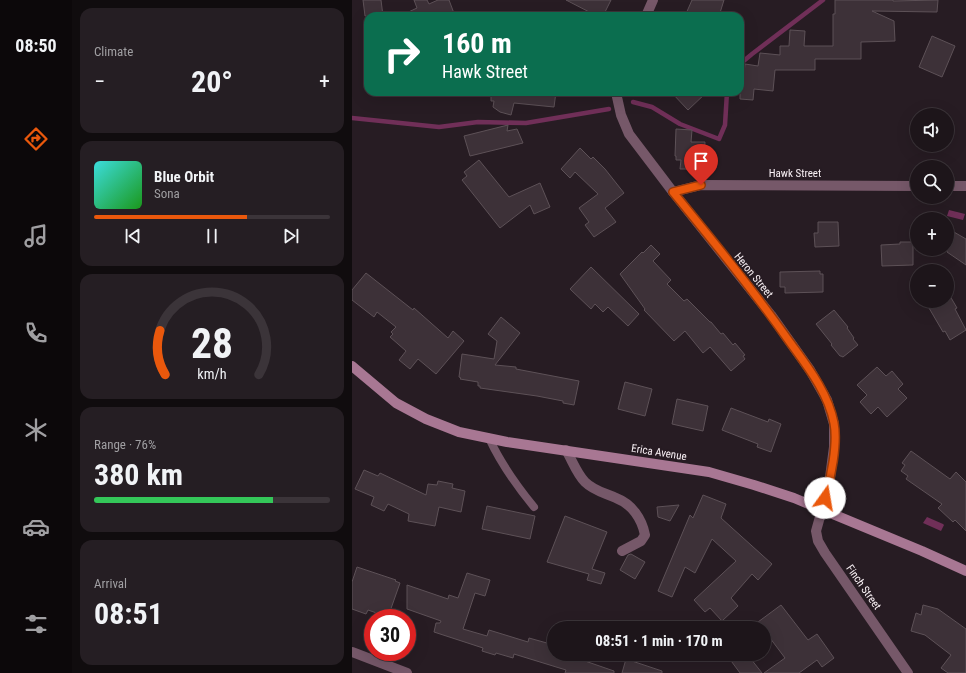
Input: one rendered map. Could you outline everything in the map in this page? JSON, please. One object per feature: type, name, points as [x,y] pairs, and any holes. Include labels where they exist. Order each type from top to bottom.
[{"type":"street","points":[[648,12],[653,0]]},
{"type":"street","name":"Heron Street","points":[[618,96],[621,115],[629,134],[771,315],[810,370],[827,400],[834,424],[834,447],[829,486],[822,510]]},
{"type":"street","name":"Hawk Street","points":[[673,192],[701,185],[910,186]]},
{"type":"street","points":[[954,186],[966,186]]},
{"type":"street","name":"Erica Avenue","points":[[352,366],[396,403],[426,419],[459,432],[507,442],[709,472],[794,498],[922,551],[966,571]]},
{"type":"street","points":[[566,450],[585,481],[600,492],[616,498],[628,506],[640,518],[644,527],[645,535],[641,541],[622,551]]},
{"type":"street","name":"Finch Street","points":[[822,510],[816,531],[818,541],[908,673]]},
{"type":"street","points":[[352,652],[407,673]]},
{"type":"lane","points":[[489,438],[505,470],[534,507]]},
{"type":"shaded area","points":[[949,210],[965,214],[963,220],[954,218],[954,212],[948,212]]},
{"type":"shaded area","points":[[927,517],[944,525],[941,531],[923,523]]},
{"type":"building","points":[[363,0],[381,0],[382,12],[364,12]]},
{"type":"building","points":[[414,0],[427,0],[429,4],[438,0],[449,0],[454,12],[408,12],[417,8]]},
{"type":"building","points":[[566,0],[611,0],[605,12],[589,12]]},
{"type":"building","points":[[692,0],[724,0],[720,12],[687,12]]},
{"type":"building","points":[[835,0],[938,0],[937,12],[872,11],[894,21],[895,41],[861,42],[861,59],[815,59],[815,70],[775,70],[773,91],[754,89],[753,100],[740,99],[740,96],[744,96],[745,64],[758,66],[760,53],[780,55],[780,46],[789,46],[790,30],[805,31],[804,46],[833,46],[833,14],[835,14]]},
{"type":"building","points":[[932,36],[955,46],[942,77],[919,67]]},
{"type":"building","points":[[491,96],[555,96],[554,107],[514,103],[511,115],[500,112],[493,107],[494,101],[491,101]]},
{"type":"building","points":[[675,96],[703,96],[688,110]]},
{"type":"building","points":[[508,125],[507,131],[517,129],[523,143],[470,156],[464,136]]},
{"type":"building","points":[[676,129],[692,130],[691,142],[705,142],[704,160],[699,160],[699,169],[680,169],[681,160],[676,160],[675,156]]},
{"type":"building","points":[[580,148],[591,159],[593,157],[605,169],[624,193],[605,208],[616,222],[594,237],[585,225],[589,222],[579,208],[598,194],[575,172],[570,178],[561,169]]},
{"type":"building","points":[[479,160],[509,197],[540,183],[550,207],[534,214],[530,205],[500,228],[462,180],[467,176],[464,172]]},
{"type":"building","points":[[818,222],[838,222],[839,246],[815,247],[814,233],[818,233]]},
{"type":"building","points":[[954,232],[966,239],[966,265],[953,256]]},
{"type":"building","points":[[900,242],[910,242],[910,256],[913,256],[913,264],[882,266],[881,245],[900,244]]},
{"type":"building","points":[[651,245],[660,254],[653,261],[671,280],[667,284],[684,301],[687,299],[721,334],[723,333],[733,345],[735,343],[745,355],[743,356],[745,359],[731,371],[710,347],[703,353],[685,331],[674,341],[644,310],[645,309],[620,274]]},
{"type":"building","points":[[591,267],[639,314],[628,326],[608,307],[603,312],[595,304],[591,309],[570,289]]},
{"type":"building","points":[[820,271],[820,274],[823,274],[823,292],[785,293],[785,287],[780,287],[780,272]]},
{"type":"building","points":[[366,273],[413,310],[414,308],[448,338],[453,331],[464,341],[436,374],[418,359],[410,369],[399,360],[406,351],[390,337],[393,334],[391,332],[396,327],[377,312],[374,317],[352,300],[352,290]]},
{"type":"building","points":[[954,303],[957,308],[955,309],[966,330],[950,340],[945,331],[943,332],[929,308],[954,308]]},
{"type":"building","points":[[834,310],[848,327],[847,328],[854,338],[853,339],[858,345],[843,357],[840,356],[831,345],[832,344],[816,324]]},
{"type":"building","points":[[501,317],[520,333],[495,365],[516,367],[516,369],[579,381],[574,405],[563,403],[563,401],[537,396],[480,388],[480,386],[478,386],[478,382],[460,379],[462,354],[494,359],[497,341],[488,334]]},
{"type":"building","points":[[877,367],[886,376],[892,371],[903,384],[898,389],[907,398],[887,417],[878,407],[871,414],[860,402],[867,395],[857,385]]},
{"type":"building","points":[[625,382],[652,389],[645,416],[618,409]]},
{"type":"building","points":[[677,399],[708,406],[703,431],[672,424]]},
{"type":"building","points":[[731,408],[768,422],[769,419],[781,424],[771,452],[757,447],[758,444],[722,430]]},
{"type":"building","points":[[911,451],[950,479],[956,472],[966,482],[966,531],[955,520],[953,522],[938,508],[942,504],[906,479],[908,476],[901,471],[905,465],[902,463]]},
{"type":"building","points":[[364,470],[378,476],[380,473],[426,495],[428,484],[437,485],[438,481],[453,484],[452,488],[465,491],[461,512],[439,507],[435,526],[408,521],[409,514],[388,504],[384,511],[371,505],[374,497],[355,489]]},
{"type":"building","points":[[703,495],[726,504],[721,518],[772,564],[758,580],[752,574],[731,598],[738,606],[722,621],[710,608],[705,612],[694,600],[736,561],[712,539],[695,573],[685,567],[672,597],[658,591],[690,515],[693,518]]},
{"type":"building","points":[[679,505],[670,521],[658,517],[657,507]]},
{"type":"building","points":[[487,506],[535,516],[530,539],[482,529]]},
{"type":"building","points":[[565,516],[607,532],[592,569],[605,573],[601,584],[587,580],[589,574],[547,562]]},
{"type":"building","points":[[631,554],[645,562],[635,579],[620,570],[628,555]]},
{"type":"building","points":[[357,567],[396,580],[395,581],[400,583],[391,609],[364,609],[364,613],[352,609],[352,582]]},
{"type":"building","points":[[467,573],[490,580],[485,596],[475,593],[463,629],[487,636],[489,630],[528,642],[529,638],[547,643],[547,661],[585,661],[614,671],[614,673],[565,673],[566,670],[514,654],[513,658],[482,651],[483,648],[434,632],[436,623],[440,623],[441,621],[416,612],[416,609],[407,609],[407,585],[448,599],[449,595],[458,598]]},
{"type":"building","points":[[781,605],[808,640],[817,634],[834,658],[822,667],[817,660],[799,673],[764,673],[785,658],[771,639],[771,621],[759,621]]},
{"type":"building","points":[[923,605],[938,609],[966,629],[966,673],[948,673],[941,668],[951,655],[925,635],[911,631],[916,613],[921,615]]},
{"type":"building","points":[[625,661],[632,661],[662,671],[662,673],[622,673]]},
{"type":"building","points":[[731,661],[753,661],[762,673],[740,673]]},
{"type":"waterway","points":[[744,61],[823,0]]},
{"type":"waterway","points":[[633,102],[652,107],[680,124],[719,139],[725,125],[727,96]]},
{"type":"waterway","points":[[352,118],[439,127],[478,122],[526,123],[609,109]]},
{"type":"route","points":[[701,185],[673,192],[771,315],[810,370],[827,400],[834,424],[834,447],[829,486],[825,498]]}]
